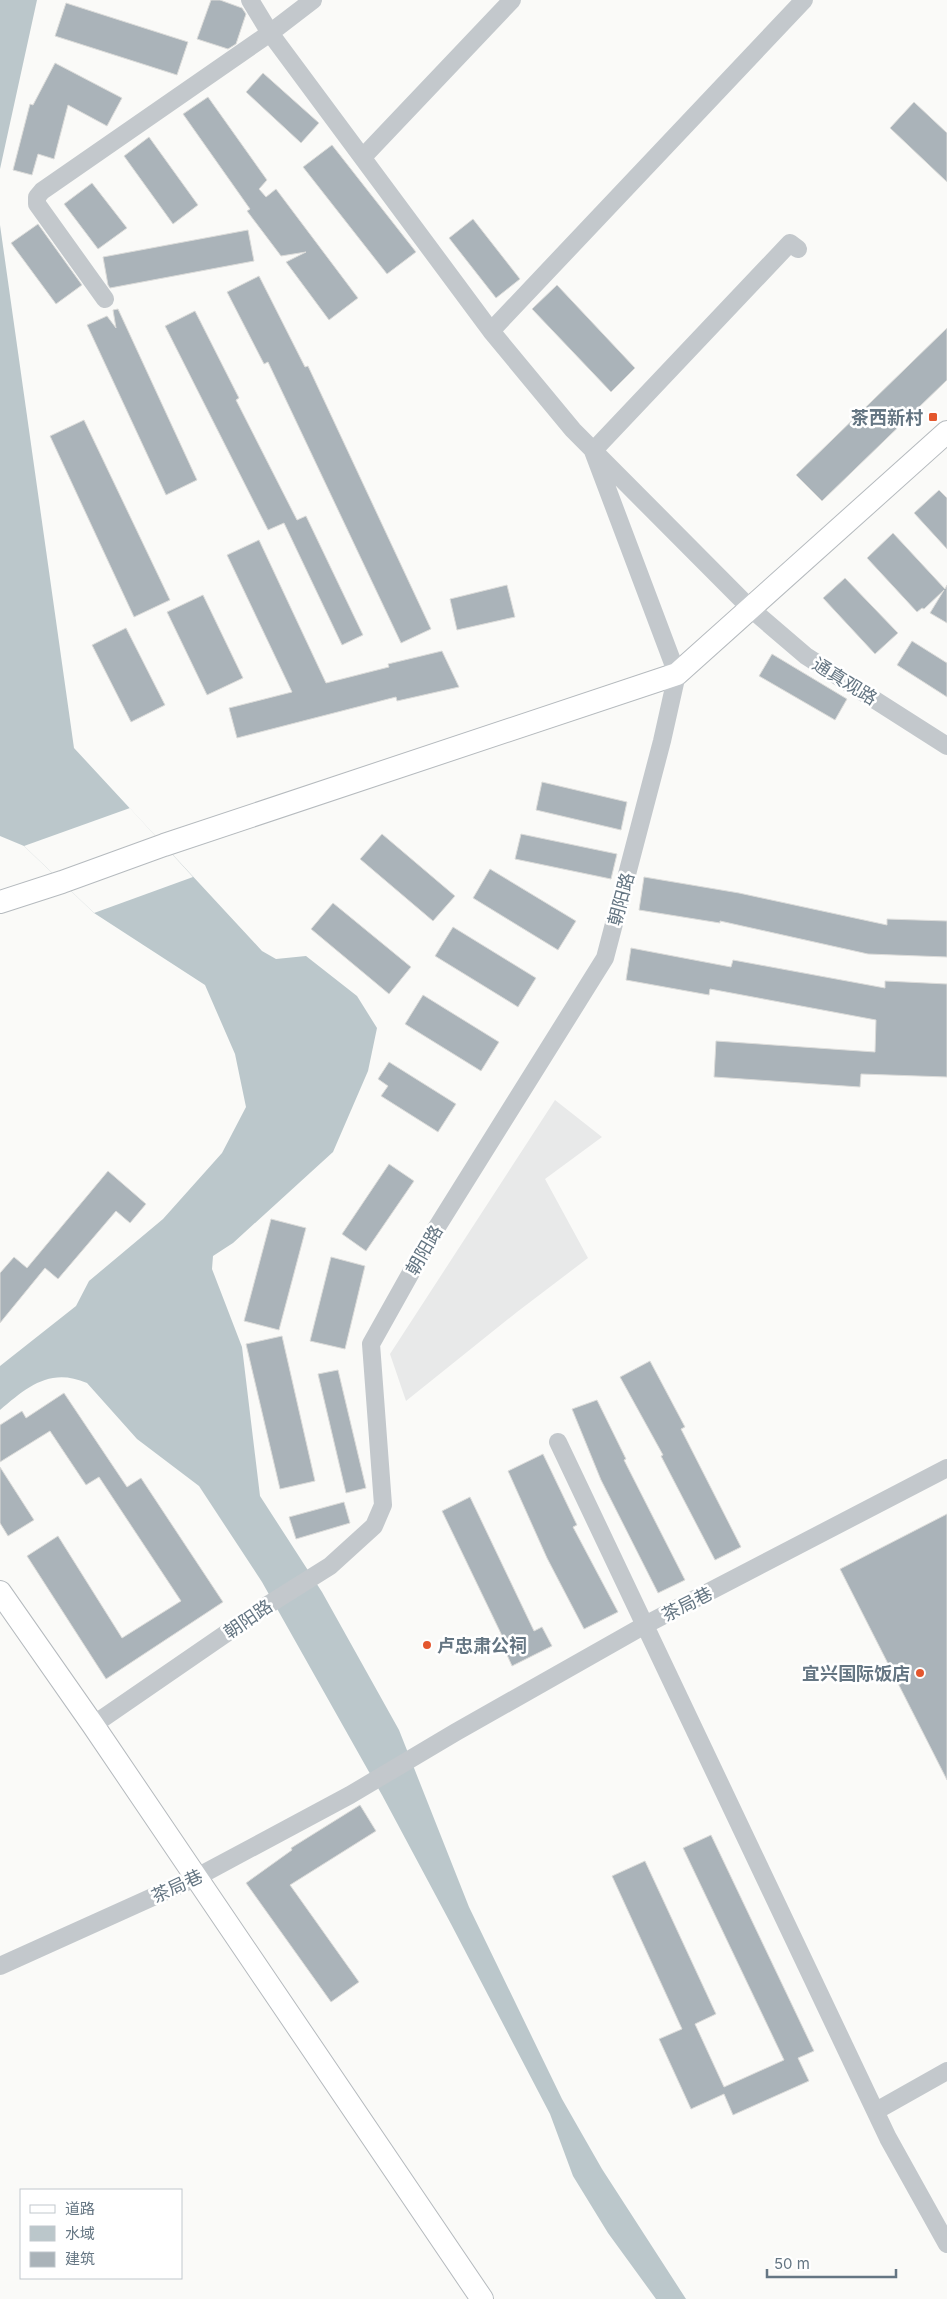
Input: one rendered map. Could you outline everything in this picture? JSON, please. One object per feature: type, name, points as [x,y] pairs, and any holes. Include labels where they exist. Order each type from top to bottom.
[{"type":"main road","points":[[0,902],[164,845],[677,674],[947,432]]},
{"type":"main road","points":[[0,1592],[93,1724],[482,2299]]},
{"type":"street","name":"通真观路","points":[[250,0],[270,33],[491,330],[573,430],[750,608],[806,656],[947,746]]},
{"type":"street","points":[[105,299],[37,204],[37,197],[50,186],[270,33],[313,0]]},
{"type":"street","points":[[363,157],[512,0]]},
{"type":"street","points":[[491,330],[804,0]]},
{"type":"street","points":[[677,674],[593,451],[790,243],[798,249]]},
{"type":"street","name":"朝阳路","points":[[93,1724],[263,1608],[330,1566],[374,1526],[383,1505],[371,1344],[432,1235],[605,958],[660,750],[677,674]]},
{"type":"street","points":[[558,1442],[876,2111],[947,2244]]},
{"type":"street","name":"茶局巷","points":[[0,1966],[197,1877],[350,1795],[430,1747],[645,1625],[947,1468]]},
{"type":"street","points":[[876,2111],[947,2071]]},
{"type":"shaded area","points":[[555,1100],[602,1137],[545,1179],[588,1258],[406,1401],[390,1354]]},
{"type":"water","points":[[0,0],[37,0],[0,169]]},
{"type":"water","points":[[0,225],[74,748],[262,951],[276,959],[306,956],[357,996],[377,1028],[368,1071],[333,1152],[233,1243],[213,1256],[212,1269],[242,1347],[260,1496],[322,1592],[399,1730],[469,1907],[562,2099],[602,2169],[686,2299],[656,2299],[608,2233],[573,2176],[550,2114],[382,1795],[262,1582],[199,1486],[137,1439],[87,1383],[62,1377],[50,1378],[30,1387],[0,1410],[0,1366],[76,1306],[89,1281],[163,1219],[222,1153],[246,1107],[235,1054],[205,985],[94,913],[24,846],[0,836]]},
{"type":"pier","points":[[130,808],[193,877],[94,913],[24,846]]},
{"type":"building","points":[[211,0],[220,0],[242,8],[246,14],[236,44],[228,49],[197,39]]},
{"type":"building","points":[[66,3],[188,42],[177,75],[55,36]]},
{"type":"building","points":[[55,63],[122,98],[107,126],[68,105],[54,159],[38,154],[32,175],[13,170],[30,104],[33,105]]},
{"type":"building","points":[[263,73],[319,123],[301,143],[246,92]]},
{"type":"building","points":[[208,97],[267,180],[259,189],[266,197],[276,189],[358,298],[329,320],[286,262],[306,252],[281,256],[247,211],[250,209],[183,114]]},
{"type":"building","points":[[914,102],[947,133],[947,182],[890,128]]},
{"type":"building","points":[[149,137],[198,205],[173,224],[124,156]]},
{"type":"building","points":[[332,145],[416,252],[387,274],[303,167]]},
{"type":"building","points":[[92,183],[127,228],[98,249],[64,204]]},
{"type":"building","points":[[473,219],[520,279],[496,298],[449,238]]},
{"type":"building","points":[[38,224],[82,285],[56,304],[11,243]]},
{"type":"building","points":[[248,230],[254,261],[110,288],[108,285],[103,257]]},
{"type":"building","points":[[259,276],[305,367],[308,366],[431,629],[401,643],[268,362],[264,364],[227,292]]},
{"type":"building","points":[[557,285],[635,368],[611,392],[532,309]]},
{"type":"building","points":[[118,309],[197,480],[166,495],[87,325],[107,316],[116,328],[113,310]]},
{"type":"building","points":[[195,311],[239,398],[236,400],[297,520],[306,516],[363,635],[342,645],[284,523],[268,530],[165,326]]},
{"type":"building","points":[[947,328],[947,380],[822,501],[796,475]]},
{"type":"building","points":[[84,420],[170,600],[134,617],[50,436]]},
{"type":"building","points":[[939,490],[947,498],[947,549],[914,513]]},
{"type":"building","points":[[893,533],[945,589],[947,585],[947,623],[930,613],[944,590],[924,609],[922,608],[917,612],[867,558]]},
{"type":"building","points":[[259,540],[326,683],[389,667],[388,664],[442,651],[459,687],[397,701],[396,697],[237,738],[229,708],[292,692],[227,555]]},
{"type":"building","points":[[845,578],[898,633],[875,654],[823,598]]},
{"type":"building","points":[[507,585],[515,617],[457,630],[450,599]]},
{"type":"building","points":[[203,595],[243,678],[207,695],[167,612]]},
{"type":"building","points":[[126,628],[165,705],[131,722],[92,645]]},
{"type":"building","points":[[912,641],[947,663],[947,697],[897,665]]},
{"type":"building","points":[[772,654],[847,699],[835,720],[759,676]]},
{"type":"building","points":[[542,782],[627,802],[621,830],[536,810]]},
{"type":"building","points":[[382,834],[455,896],[433,921],[360,859]]},
{"type":"building","points":[[521,834],[617,854],[611,879],[515,859]]},
{"type":"building","points":[[490,869],[576,921],[558,950],[473,898]]},
{"type":"building","points":[[644,877],[739,893],[887,925],[887,919],[947,921],[947,957],[868,954],[720,921],[720,923],[639,910]]},
{"type":"building","points":[[333,903],[411,967],[389,994],[311,929]]},
{"type":"building","points":[[453,927],[536,978],[518,1007],[435,956]]},
{"type":"building","points":[[631,948],[731,967],[733,960],[885,988],[885,981],[947,984],[947,1077],[861,1074],[860,1087],[714,1077],[716,1041],[875,1052],[876,1020],[710,989],[709,995],[626,980]]},
{"type":"building","points":[[423,995],[499,1042],[481,1071],[405,1024]]},
{"type":"building","points":[[389,1062],[456,1104],[438,1132],[381,1096],[388,1086],[378,1079]]},
{"type":"building","points":[[389,1164],[414,1181],[366,1251],[342,1234]]},
{"type":"building","points":[[108,1171],[146,1204],[130,1223],[116,1211],[58,1279],[45,1268],[0,1323],[0,1273],[14,1257],[27,1268]]},
{"type":"building","points":[[271,1219],[306,1228],[279,1330],[244,1321]]},
{"type":"building","points":[[331,1257],[365,1266],[345,1349],[310,1341]]},
{"type":"building","points":[[282,1336],[315,1481],[280,1489],[246,1344]]},
{"type":"building","points":[[650,1361],[685,1427],[681,1429],[741,1547],[715,1560],[661,1456],[663,1455],[620,1377]]},
{"type":"building","points":[[338,1370],[366,1488],[346,1493],[318,1374]]},
{"type":"building","points":[[64,1393],[127,1487],[141,1478],[223,1602],[106,1679],[27,1556],[58,1536],[122,1638],[181,1601],[99,1477],[86,1485],[50,1431],[0,1462],[0,1425],[22,1411],[26,1418]]},
{"type":"building","points":[[597,1400],[626,1459],[624,1460],[685,1580],[658,1593],[601,1480],[572,1409]]},
{"type":"building","points":[[543,1454],[577,1525],[573,1527],[618,1612],[584,1629],[547,1558],[508,1471]]},
{"type":"building","points":[[0,1467],[34,1520],[8,1536],[0,1523]]},
{"type":"building","points":[[470,1497],[534,1631],[542,1627],[552,1646],[512,1666],[503,1646],[506,1644],[442,1511]]},
{"type":"building","points":[[344,1502],[350,1523],[296,1539],[289,1517]]},
{"type":"building","name":"宜兴国际饭店","points":[[947,1514],[947,1780],[840,1569]]},
{"type":"building","points":[[360,1805],[376,1831],[290,1885],[359,1982],[331,2002],[246,1883],[292,1850],[291,1848]]},
{"type":"building","points":[[711,1835],[814,2051],[798,2058],[809,2081],[733,2115],[724,2094],[691,2109],[659,2039],[682,2029],[612,1876],[645,1861],[716,2014],[695,2024],[724,2087],[784,2060],[683,1848]]},
{"type":"place","name":"茶西新村","points":[[933,417]]},
{"type":"place","name":"卢忠肃公祠","points":[[427,1645]]},
{"type":"place","name":"宜兴国际饭店","points":[[920,1673]]}]
